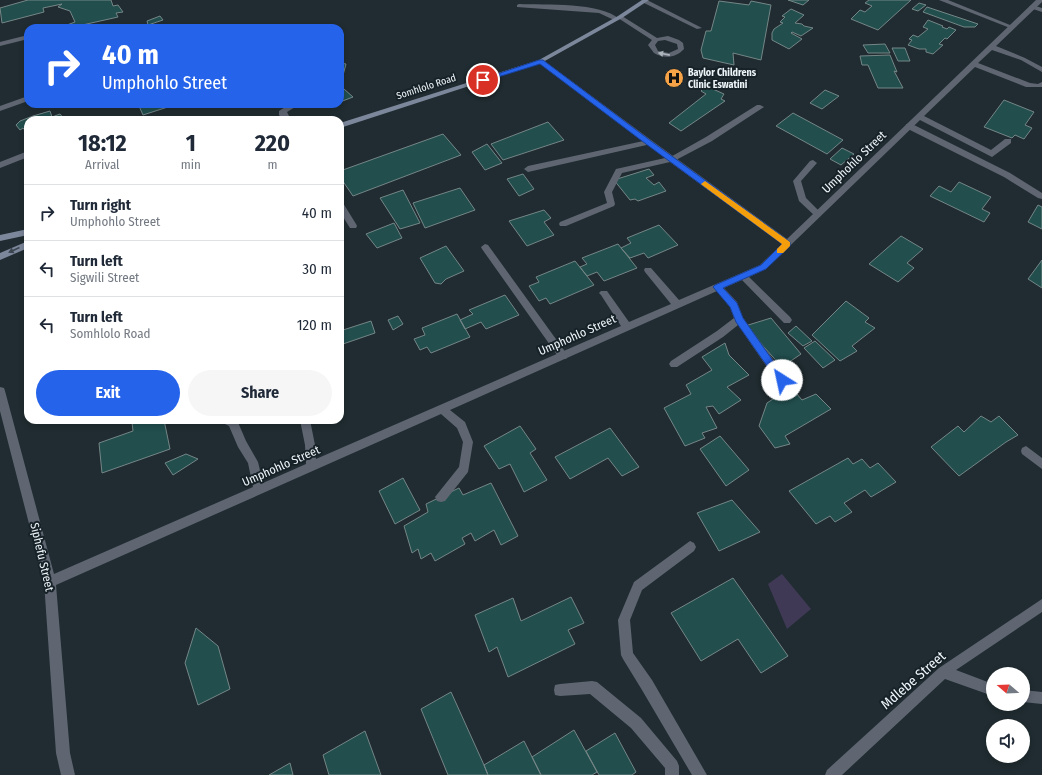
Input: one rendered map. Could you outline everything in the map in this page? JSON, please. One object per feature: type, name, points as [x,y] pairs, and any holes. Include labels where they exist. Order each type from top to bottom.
[{"type":"main road","name":"Somhlolo Road","points":[[344,125],[541,61],[618,18],[645,0]]},
{"type":"main road","points":[[0,238],[24,233]]},
{"type":"main road","points":[[0,257],[24,246]]},
{"type":"street","points":[[645,0],[699,28]]},
{"type":"street","points":[[942,0],[1012,27]]},
{"type":"street","name":"Umphohlo Street","points":[[50,582],[764,267],[1040,0]]},
{"type":"street","points":[[519,6],[573,8],[600,11],[618,18],[656,40]]},
{"type":"street","points":[[1032,7],[1042,10]]},
{"type":"street","points":[[0,44],[24,38]]},
{"type":"street","points":[[991,47],[1023,59],[1042,70]]},
{"type":"street","points":[[541,61],[648,142],[788,244]]},
{"type":"street","points":[[974,64],[1029,85],[1039,86],[1042,84]]},
{"type":"street","points":[[0,109],[24,100]]},
{"type":"street","points":[[563,224],[611,204],[608,192],[619,171],[671,159],[709,139],[760,107]]},
{"type":"street","points":[[284,116],[283,111],[289,108]]},
{"type":"street","points":[[919,117],[992,154],[1008,141]]},
{"type":"street","points":[[909,126],[1001,172],[1041,196]]},
{"type":"street","points":[[528,169],[648,142]]},
{"type":"street","points":[[0,165],[24,156]]},
{"type":"street","points":[[813,163],[796,182],[802,199],[818,214]]},
{"type":"street","points":[[344,211],[353,226]]},
{"type":"street","points":[[485,247],[563,356]]},
{"type":"street","points":[[648,270],[678,305]]},
{"type":"street","points":[[743,276],[787,320]]},
{"type":"street","points":[[718,287],[734,305],[739,320],[782,380]]},
{"type":"street","points":[[604,293],[627,327]]},
{"type":"street","points":[[674,364],[739,320]]},
{"type":"street","name":"Siphefu Street","points":[[0,391],[50,582],[63,753],[68,775]]},
{"type":"street","points":[[441,497],[464,469],[468,442],[461,425],[442,409]]},
{"type":"street","points":[[233,424],[242,444],[253,462],[259,490]]},
{"type":"street","points":[[306,424],[310,445],[311,467]]},
{"type":"street","points":[[1026,451],[1042,464]]},
{"type":"street","points":[[690,547],[638,586],[624,620],[627,655],[647,685],[700,775]]},
{"type":"street","name":"Mdlebe Street","points":[[832,775],[943,672],[1042,605]]},
{"type":"street","points":[[943,672],[986,687]]},
{"type":"street","points":[[560,690],[592,687],[636,724],[672,766],[672,775]]},
{"type":"street","points":[[1030,697],[1042,698]]},
{"type":"shaded area","points":[[782,574],[811,609],[787,629],[768,584]]},
{"type":"building","points":[[28,0],[111,0],[113,6],[118,5],[123,12],[116,13],[118,17],[87,24],[70,24],[75,22],[70,11],[58,7],[62,4],[43,8],[44,12],[2,23],[0,8]]},
{"type":"building","points":[[788,0],[809,0],[803,5]]},
{"type":"building","points":[[869,0],[911,0],[878,30],[851,19],[860,10],[865,12],[872,6],[865,3]]},
{"type":"building","points":[[719,1],[749,5],[751,1],[771,5],[761,60],[733,53],[734,65],[703,58],[701,50],[706,31],[711,31]]},
{"type":"building","points":[[919,3],[926,5],[918,11],[912,9]]},
{"type":"building","points":[[927,7],[978,24],[975,27],[964,27],[923,12]]},
{"type":"building","points":[[791,9],[804,15],[795,23],[813,28],[801,36],[792,32],[791,33],[802,39],[789,49],[772,40],[772,33],[774,29],[783,23],[780,22],[785,17],[782,16]]},
{"type":"building","points":[[160,16],[163,20],[151,24],[148,24],[147,21]]},
{"type":"building","points":[[928,20],[947,29],[949,27],[956,30],[947,39],[945,38],[939,44],[943,45],[933,54],[926,52],[926,49],[919,49],[908,45],[912,40],[909,39],[913,35],[918,37],[928,29],[923,27]]},
{"type":"building","points":[[885,44],[890,53],[868,53],[863,45]]},
{"type":"building","points":[[892,48],[905,48],[910,61],[898,61]]},
{"type":"building","points":[[890,55],[897,72],[894,71],[903,88],[878,88],[868,65],[862,65],[860,56]]},
{"type":"building","points":[[706,86],[724,94],[721,99],[725,101],[681,131],[669,123],[706,94],[701,91]]},
{"type":"building","points":[[344,89],[353,97],[344,100]]},
{"type":"building","points":[[825,90],[839,96],[822,109],[810,103]]},
{"type":"building","points":[[1004,100],[1034,112],[1025,125],[1032,128],[1024,139],[1015,135],[1012,138],[984,127]]},
{"type":"building","points":[[140,108],[165,108],[143,115]]},
{"type":"building","points":[[50,111],[52,116],[33,116]]},
{"type":"building","points":[[793,113],[843,140],[827,154],[776,126]]},
{"type":"building","points":[[24,119],[24,129],[23,128],[20,130],[16,125]]},
{"type":"building","points":[[548,122],[564,140],[503,160],[491,144]]},
{"type":"building","points":[[443,134],[461,155],[353,196],[344,183],[344,170]]},
{"type":"building","points":[[487,144],[502,163],[485,170],[472,152]]},
{"type":"building","points":[[842,148],[854,154],[841,165],[830,159]]},
{"type":"building","points":[[649,169],[654,175],[646,178],[654,185],[659,182],[666,191],[638,201],[635,199],[630,200],[614,180]]},
{"type":"building","points":[[523,174],[534,189],[519,196],[507,179]]},
{"type":"building","points":[[959,182],[991,197],[982,209],[990,213],[984,222],[930,196],[939,186],[951,192]]},
{"type":"building","points":[[460,188],[475,210],[425,228],[413,203]]},
{"type":"building","points":[[403,190],[420,223],[400,229],[380,198]]},
{"type":"building","points":[[1038,205],[1042,207],[1042,229],[1028,222]]},
{"type":"building","points":[[544,210],[551,218],[544,222],[554,235],[527,246],[509,221]]},
{"type":"building","points":[[394,223],[402,238],[377,248],[366,234]]},
{"type":"building","points":[[659,225],[678,245],[648,258],[644,253],[630,258],[621,248],[631,243],[627,238]]},
{"type":"building","points":[[901,236],[923,249],[907,263],[914,268],[898,282],[869,264]]},
{"type":"building","points":[[618,244],[637,268],[604,281],[597,272],[587,276],[580,267],[587,264],[582,258]]},
{"type":"building","points":[[446,246],[464,271],[446,279],[441,284],[435,283],[420,258]]},
{"type":"building","points":[[1042,260],[1042,288],[1028,279]]},
{"type":"building","points":[[575,261],[594,285],[550,304],[546,298],[539,301],[529,286],[539,282],[536,277]]},
{"type":"building","points":[[505,295],[519,315],[486,329],[481,322],[465,329],[460,320],[473,314],[469,310]]},
{"type":"building","points":[[846,301],[869,318],[865,322],[875,328],[852,346],[857,351],[840,361],[812,335]]},
{"type":"building","points":[[457,314],[470,337],[431,353],[427,347],[420,350],[414,339],[425,335],[422,328]]},
{"type":"building","points":[[398,316],[403,324],[393,330],[388,320]]},
{"type":"building","points":[[771,318],[801,354],[782,367],[745,326]]},
{"type":"building","points":[[371,321],[375,333],[344,344],[344,330]]},
{"type":"building","points":[[796,326],[812,341],[803,346],[788,333]]},
{"type":"building","points":[[815,341],[835,360],[823,368],[804,348]]},
{"type":"building","points":[[725,343],[729,355],[749,375],[727,387],[741,400],[719,414],[713,406],[706,407],[717,428],[702,433],[705,438],[685,446],[664,408],[691,394],[686,385],[712,370],[702,357]]},
{"type":"building","points":[[791,387],[802,400],[816,394],[831,409],[785,436],[790,444],[775,448],[759,426],[767,403]]},
{"type":"building","points":[[981,416],[991,422],[999,416],[1018,435],[959,476],[931,447],[958,426],[964,432]]},
{"type":"building","points":[[132,424],[165,424],[170,449],[102,473],[99,443],[133,431]]},
{"type":"building","points":[[520,426],[536,449],[530,453],[547,480],[524,492],[510,464],[499,469],[484,446]]},
{"type":"building","points":[[610,428],[639,467],[622,476],[608,458],[570,479],[555,457]]},
{"type":"building","points":[[720,436],[749,470],[726,486],[700,449]]},
{"type":"building","points":[[186,454],[198,459],[173,475],[165,463]]},
{"type":"building","points":[[848,458],[853,464],[862,459],[870,468],[878,463],[896,482],[871,497],[865,490],[844,503],[852,512],[835,522],[830,516],[816,524],[789,491]]},
{"type":"building","points":[[403,478],[420,510],[395,524],[379,491]]},
{"type":"building","points":[[491,483],[518,536],[501,545],[494,530],[475,541],[471,533],[462,538],[465,544],[435,561],[431,553],[421,559],[418,549],[412,553],[404,526],[428,512],[426,504],[459,488],[463,495]]},
{"type":"building","points":[[732,500],[760,532],[719,551],[697,513]]},
{"type":"building","points":[[733,578],[788,656],[761,673],[738,639],[701,661],[671,613]]},
{"type":"building","points":[[571,597],[584,623],[568,630],[575,644],[508,677],[497,647],[489,652],[475,615],[513,598],[521,621]]},
{"type":"building","points":[[196,628],[218,646],[230,689],[198,705],[185,663]]},
{"type":"building","points":[[451,692],[488,775],[448,775],[421,709]]},
{"type":"building","points":[[574,730],[597,772],[592,775],[541,775],[532,757]]},
{"type":"building","points":[[365,731],[381,775],[329,775],[323,755]]},
{"type":"building","points":[[615,733],[636,772],[632,775],[599,775],[586,751]]},
{"type":"building","points":[[524,741],[541,775],[488,775],[484,765]]},
{"type":"building","points":[[290,763],[293,775],[269,775]]},
{"type":"slow traffic","points":[[705,184],[788,244],[780,251]]},
{"type":"place","name":"Baylor Childrens Clinic Eswatini","points":[[674,78]]},
{"type":"route","points":[[483,80],[541,61],[648,142],[788,244],[764,267],[718,287],[734,305],[739,320],[782,380]]}]
